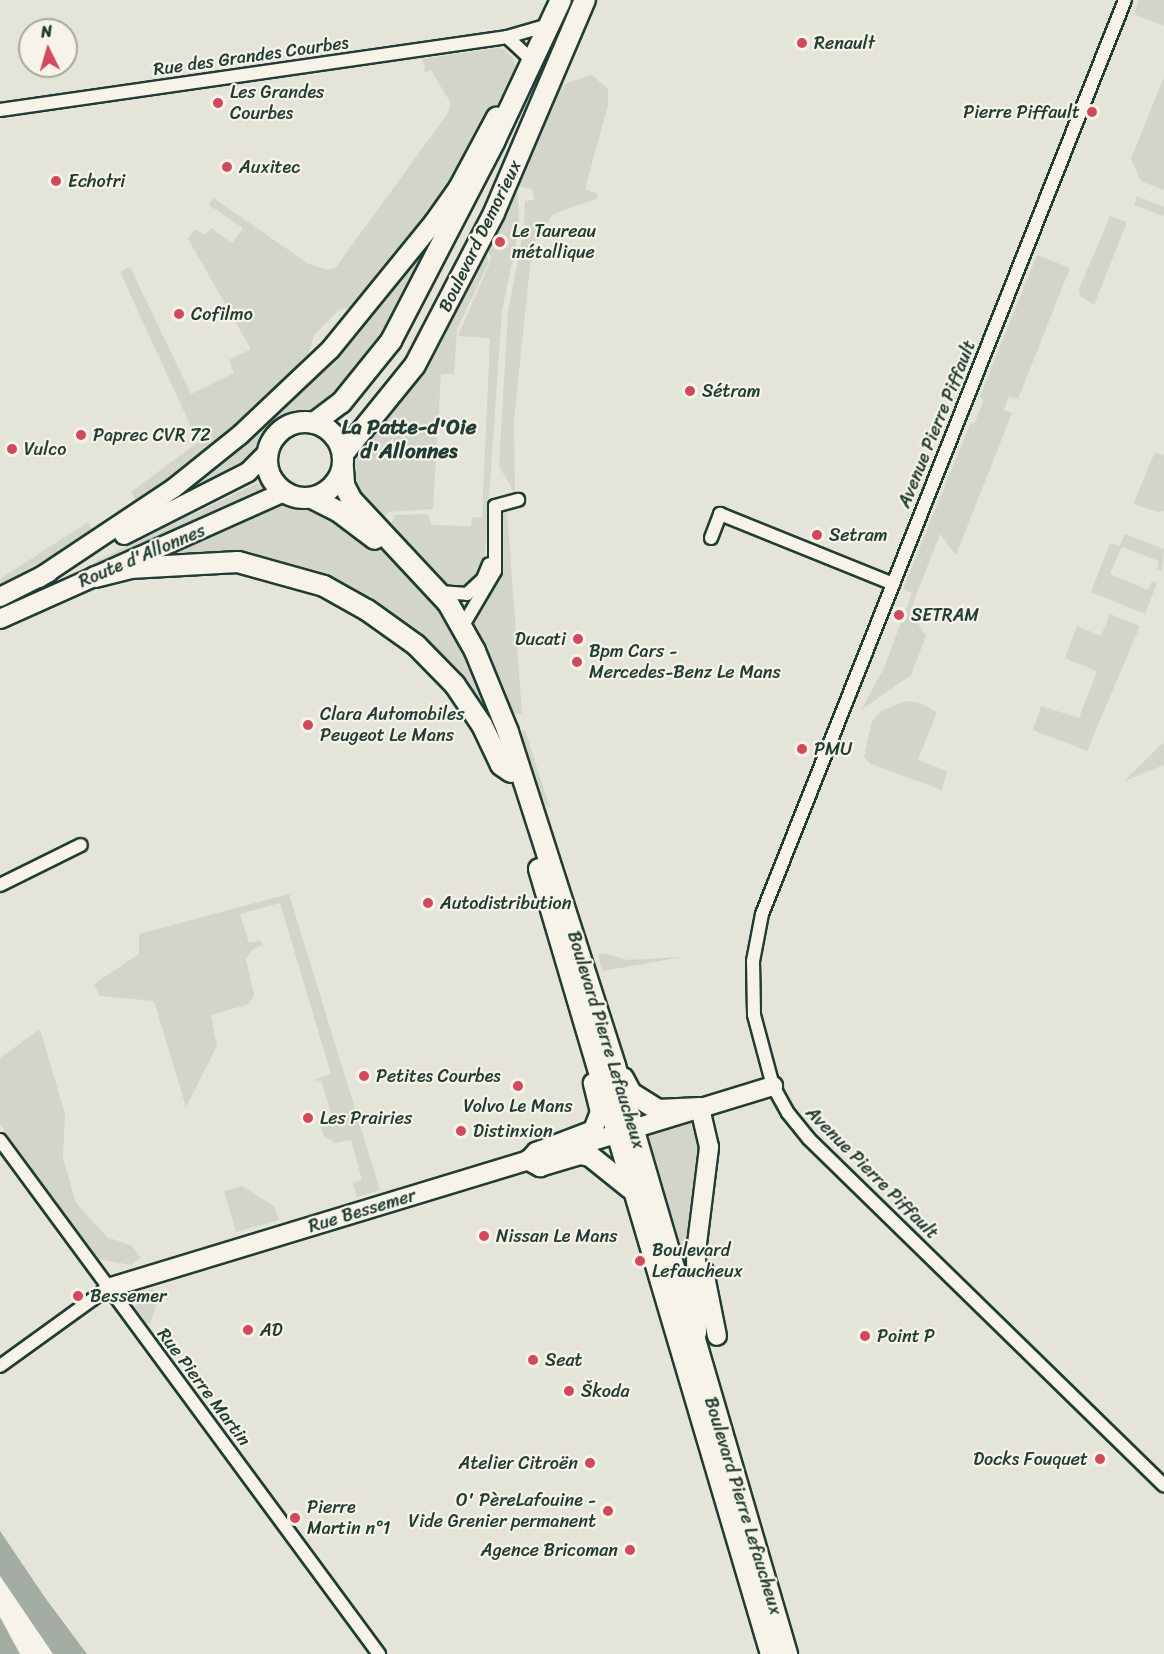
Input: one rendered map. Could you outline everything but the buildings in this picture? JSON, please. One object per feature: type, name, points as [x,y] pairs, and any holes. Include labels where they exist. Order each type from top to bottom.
[{"type":"main road","points":[[39,578],[174,488],[240,435],[330,350],[458,188],[531,58],[542,27],[556,0]]},
{"type":"main road","name":"Boulevard Demorieux","points":[[314,423],[341,403],[391,341],[561,0]]},
{"type":"main road","name":"Boulevard Demorieux","points":[[343,462],[415,365],[494,213],[585,0]]},
{"type":"main road","points":[[299,422],[314,423],[334,434],[343,462],[332,488],[312,498],[284,492],[268,471],[267,453],[277,433],[284,428],[299,422]]},
{"type":"main road","name":"Route d'Allonnes","points":[[0,597],[248,472],[267,453]]},
{"type":"main road","name":"Boulevard Pierre Lefaucheux","points":[[343,462],[344,485],[351,500],[440,592],[476,651],[531,794],[615,1066],[634,1193],[771,1654]]},
{"type":"main road","name":"Route d'Allonnes","points":[[0,619],[284,492]]},
{"type":"main road","name":"Boulevard Pierre Lefaucheux","points":[[312,498],[372,535],[419,585],[457,639],[511,772],[563,952],[697,1350],[788,1654]]},
{"type":"main road","points":[[95,577],[130,568],[238,562],[324,586],[368,610],[416,645],[455,685],[482,725],[501,765],[511,772]]},
{"type":"main road","points":[[563,952],[564,988],[599,1116],[591,1131],[536,1152],[527,1161],[540,1166],[580,1154],[590,1156],[616,1173],[634,1193]]},
{"type":"main road","points":[[615,1066],[631,1093],[654,1108],[670,1112],[700,1108],[709,1147],[699,1215],[697,1350]]},
{"type":"main road","name":"Rue Bessemer","points":[[108,1288],[773,1086]]},
{"type":"main road","points":[[699,1215],[702,1261],[717,1336]]},
{"type":"street","name":"Avenue Pierre Piffault","points":[[1125,0],[762,914],[753,961],[754,1015],[773,1086],[809,1139],[1164,1486]]},
{"type":"street","name":"Rue des Grandes Courbes","points":[[0,110],[507,38],[542,27]]},
{"type":"street","points":[[507,38],[531,58]]},
{"type":"street","points":[[462,627],[492,579],[495,506],[518,500]]},
{"type":"street","points":[[711,538],[720,514],[893,584]]},
{"type":"street","points":[[440,592],[461,595],[475,588],[486,574],[495,539]]},
{"type":"street","points":[[0,885],[81,845]]},
{"type":"street","name":"Rue Pierre Martin","points":[[0,1140],[379,1654]]},
{"type":"street","points":[[0,1366],[108,1288]]},
{"type":"shaded area","points":[[0,0],[1164,0],[1164,1654],[87,1654],[0,1531]]},
{"type":"shaded area","points":[[1139,0],[1164,0],[1164,26],[1134,14]]},
{"type":"shaded area","points":[[497,48],[504,49],[514,59],[515,69],[492,114],[444,197],[360,306],[339,310],[314,335],[307,360],[248,418],[171,482],[137,504],[131,492],[198,442],[120,272],[130,267],[191,394],[234,373],[229,360],[251,349],[188,239],[195,229],[205,235],[211,228],[232,243],[243,228],[209,205],[213,198],[309,264],[328,270],[336,267],[448,113],[450,102],[431,70],[425,73],[423,59]]},
{"type":"shaded area","points":[[592,75],[608,89],[608,105],[585,189],[598,194],[596,199],[553,214],[532,247],[514,420],[515,494],[499,466],[508,312],[524,228],[525,201],[534,200],[532,189],[507,184],[543,103],[567,83]]},
{"type":"shaded area","points":[[1164,77],[1164,190],[1141,181],[1131,159]]},
{"type":"shaded area","points":[[509,188],[518,193],[519,229],[502,311],[484,569],[465,588],[444,588],[390,525],[395,515],[428,514],[432,525],[471,526],[472,517],[482,518],[490,338],[458,336],[491,260],[487,246]]},
{"type":"shaded area","points":[[1137,196],[1164,207],[1164,216],[1134,205]]},
{"type":"shaded area","points":[[1110,216],[1127,222],[1094,305],[1080,296],[1079,289]]},
{"type":"shaded area","points":[[434,222],[443,241],[341,403],[307,422],[284,428],[269,446],[201,497],[39,578],[135,516],[330,350]]},
{"type":"shaded area","points":[[482,246],[489,262],[457,329],[454,374],[441,374],[433,509],[388,512],[383,523],[351,499],[343,469]]},
{"type":"shaded area","points":[[1037,255],[1070,268],[1018,399],[1009,396],[1004,410],[1012,413],[956,555],[940,534],[910,611],[926,636],[911,675],[861,710],[884,668],[912,593],[903,589],[970,424],[975,422],[983,402],[980,396]]},
{"type":"shaded area","points":[[1155,452],[1164,455],[1164,511],[1158,512],[1133,504]]},
{"type":"shaded area","points":[[270,477],[284,492],[305,499],[372,535],[419,585],[457,639],[511,772],[482,725],[367,610],[238,562],[75,579],[98,560]]},
{"type":"shaded area","points":[[507,510],[522,714],[511,714],[469,628],[501,550],[502,516]]},
{"type":"shaded area","points":[[88,522],[93,531],[0,586],[0,579]]},
{"type":"shaded area","points":[[1125,534],[1164,549],[1162,571],[1157,569],[1159,561],[1122,547],[1110,574],[1148,590],[1152,581],[1157,583],[1145,614],[1091,592],[1110,543],[1119,546]]},
{"type":"shaded area","points":[[1110,614],[1140,626],[1087,751],[1033,730],[1041,706],[1079,718],[1097,671],[1065,658],[1077,626],[1101,636]]},
{"type":"shaded area","points":[[906,701],[920,703],[937,712],[918,760],[947,771],[942,790],[871,764],[864,757],[872,721],[881,711]]},
{"type":"shaded area","points":[[525,730],[550,808],[534,793],[517,734]]},
{"type":"shaded area","points":[[1164,742],[1164,765],[1124,781]]},
{"type":"shaded area","points":[[289,894],[380,1190],[357,1197],[353,1183],[362,1180],[351,1140],[336,1143],[324,1136],[320,1124],[333,1119],[321,1081],[313,1080],[331,1074],[280,903],[240,914],[249,943],[260,940],[263,945],[253,949],[246,959],[254,995],[249,1004],[211,1015],[217,1046],[186,1107],[154,1001],[100,996],[94,984],[139,954],[139,934]]},
{"type":"shaded area","points":[[603,953],[628,960],[683,957],[602,971],[598,955]]},
{"type":"shaded area","points":[[40,1029],[65,1114],[63,1158],[76,1203],[107,1237],[132,1246],[141,1258],[131,1265],[97,1259],[0,1124],[0,1058]]},
{"type":"shaded area","points":[[700,1108],[705,1125],[697,1350],[633,1129]]},
{"type":"shaded area","points":[[242,1186],[274,1206],[279,1220],[236,1232],[224,1191]]},
{"type":"shaded area","points":[[153,1289],[159,1296],[150,1324],[144,1322],[135,1307],[139,1292]]},
{"type":"shaded area","points":[[0,1531],[87,1654],[53,1654],[0,1576]]},
{"type":"shaded area","points":[[0,1617],[20,1654],[0,1654]]},
{"type":"place","name":"Renault","points":[[802,43]]},
{"type":"place","name":"Les Grandes Courbes","points":[[218,103]]},
{"type":"place","name":"Pierre Piffault","points":[[1092,112]]},
{"type":"place","name":"Auxitec","points":[[227,167]]},
{"type":"place","name":"Echotri","points":[[56,181]]},
{"type":"place","name":"Le Taureau métallique","points":[[500,242]]},
{"type":"place","name":"Cofilmo","points":[[179,314]]},
{"type":"place","name":"Sétram","points":[[690,391]]},
{"type":"place","name":"Paprec CVR 72","points":[[81,435]]},
{"type":"place","name":"Vulco","points":[[12,449]]},
{"type":"place","name":"Setram","points":[[817,535]]},
{"type":"place","name":"SETRAM","points":[[899,615]]},
{"type":"place","name":"Ducati","points":[[578,639]]},
{"type":"place","name":"Bpm Cars - Mercedes-Benz Le Mans","points":[[577,662]]},
{"type":"place","name":"Clara Automobiles Peugeot Le Mans","points":[[308,725]]},
{"type":"place","name":"PMU","points":[[802,749]]},
{"type":"place","name":"Autodistribution","points":[[428,903]]},
{"type":"place","name":"Petites Courbes","points":[[364,1076]]},
{"type":"place","name":"Volvo Le Mans","points":[[518,1086]]},
{"type":"place","name":"Les Prairies","points":[[308,1118]]},
{"type":"place","name":"Distinxion","points":[[461,1131]]},
{"type":"place","name":"Nissan Le Mans","points":[[484,1236]]},
{"type":"place","name":"Boulevard Lefaucheux","points":[[640,1261]]},
{"type":"place","name":"Bessemer","points":[[78,1296]]},
{"type":"place","name":"AD","points":[[248,1330]]},
{"type":"place","name":"Point P","points":[[865,1336]]},
{"type":"place","name":"Seat","points":[[533,1360]]},
{"type":"place","name":"Škoda","points":[[569,1391]]},
{"type":"place","name":"Docks Fouquet","points":[[1100,1459]]},
{"type":"place","name":"Atelier Citroën","points":[[590,1463]]},
{"type":"place","name":"O' PèreLafouine - Vide Grenier permanent","points":[[608,1511]]},
{"type":"place","name":"Pierre Martin n°1","points":[[295,1518]]},
{"type":"place","name":"Agence Bricoman","points":[[630,1550]]},
{"type":"district","name":"La Patte-d'Oie d'Allonnes","points":[[409,439]]}]
